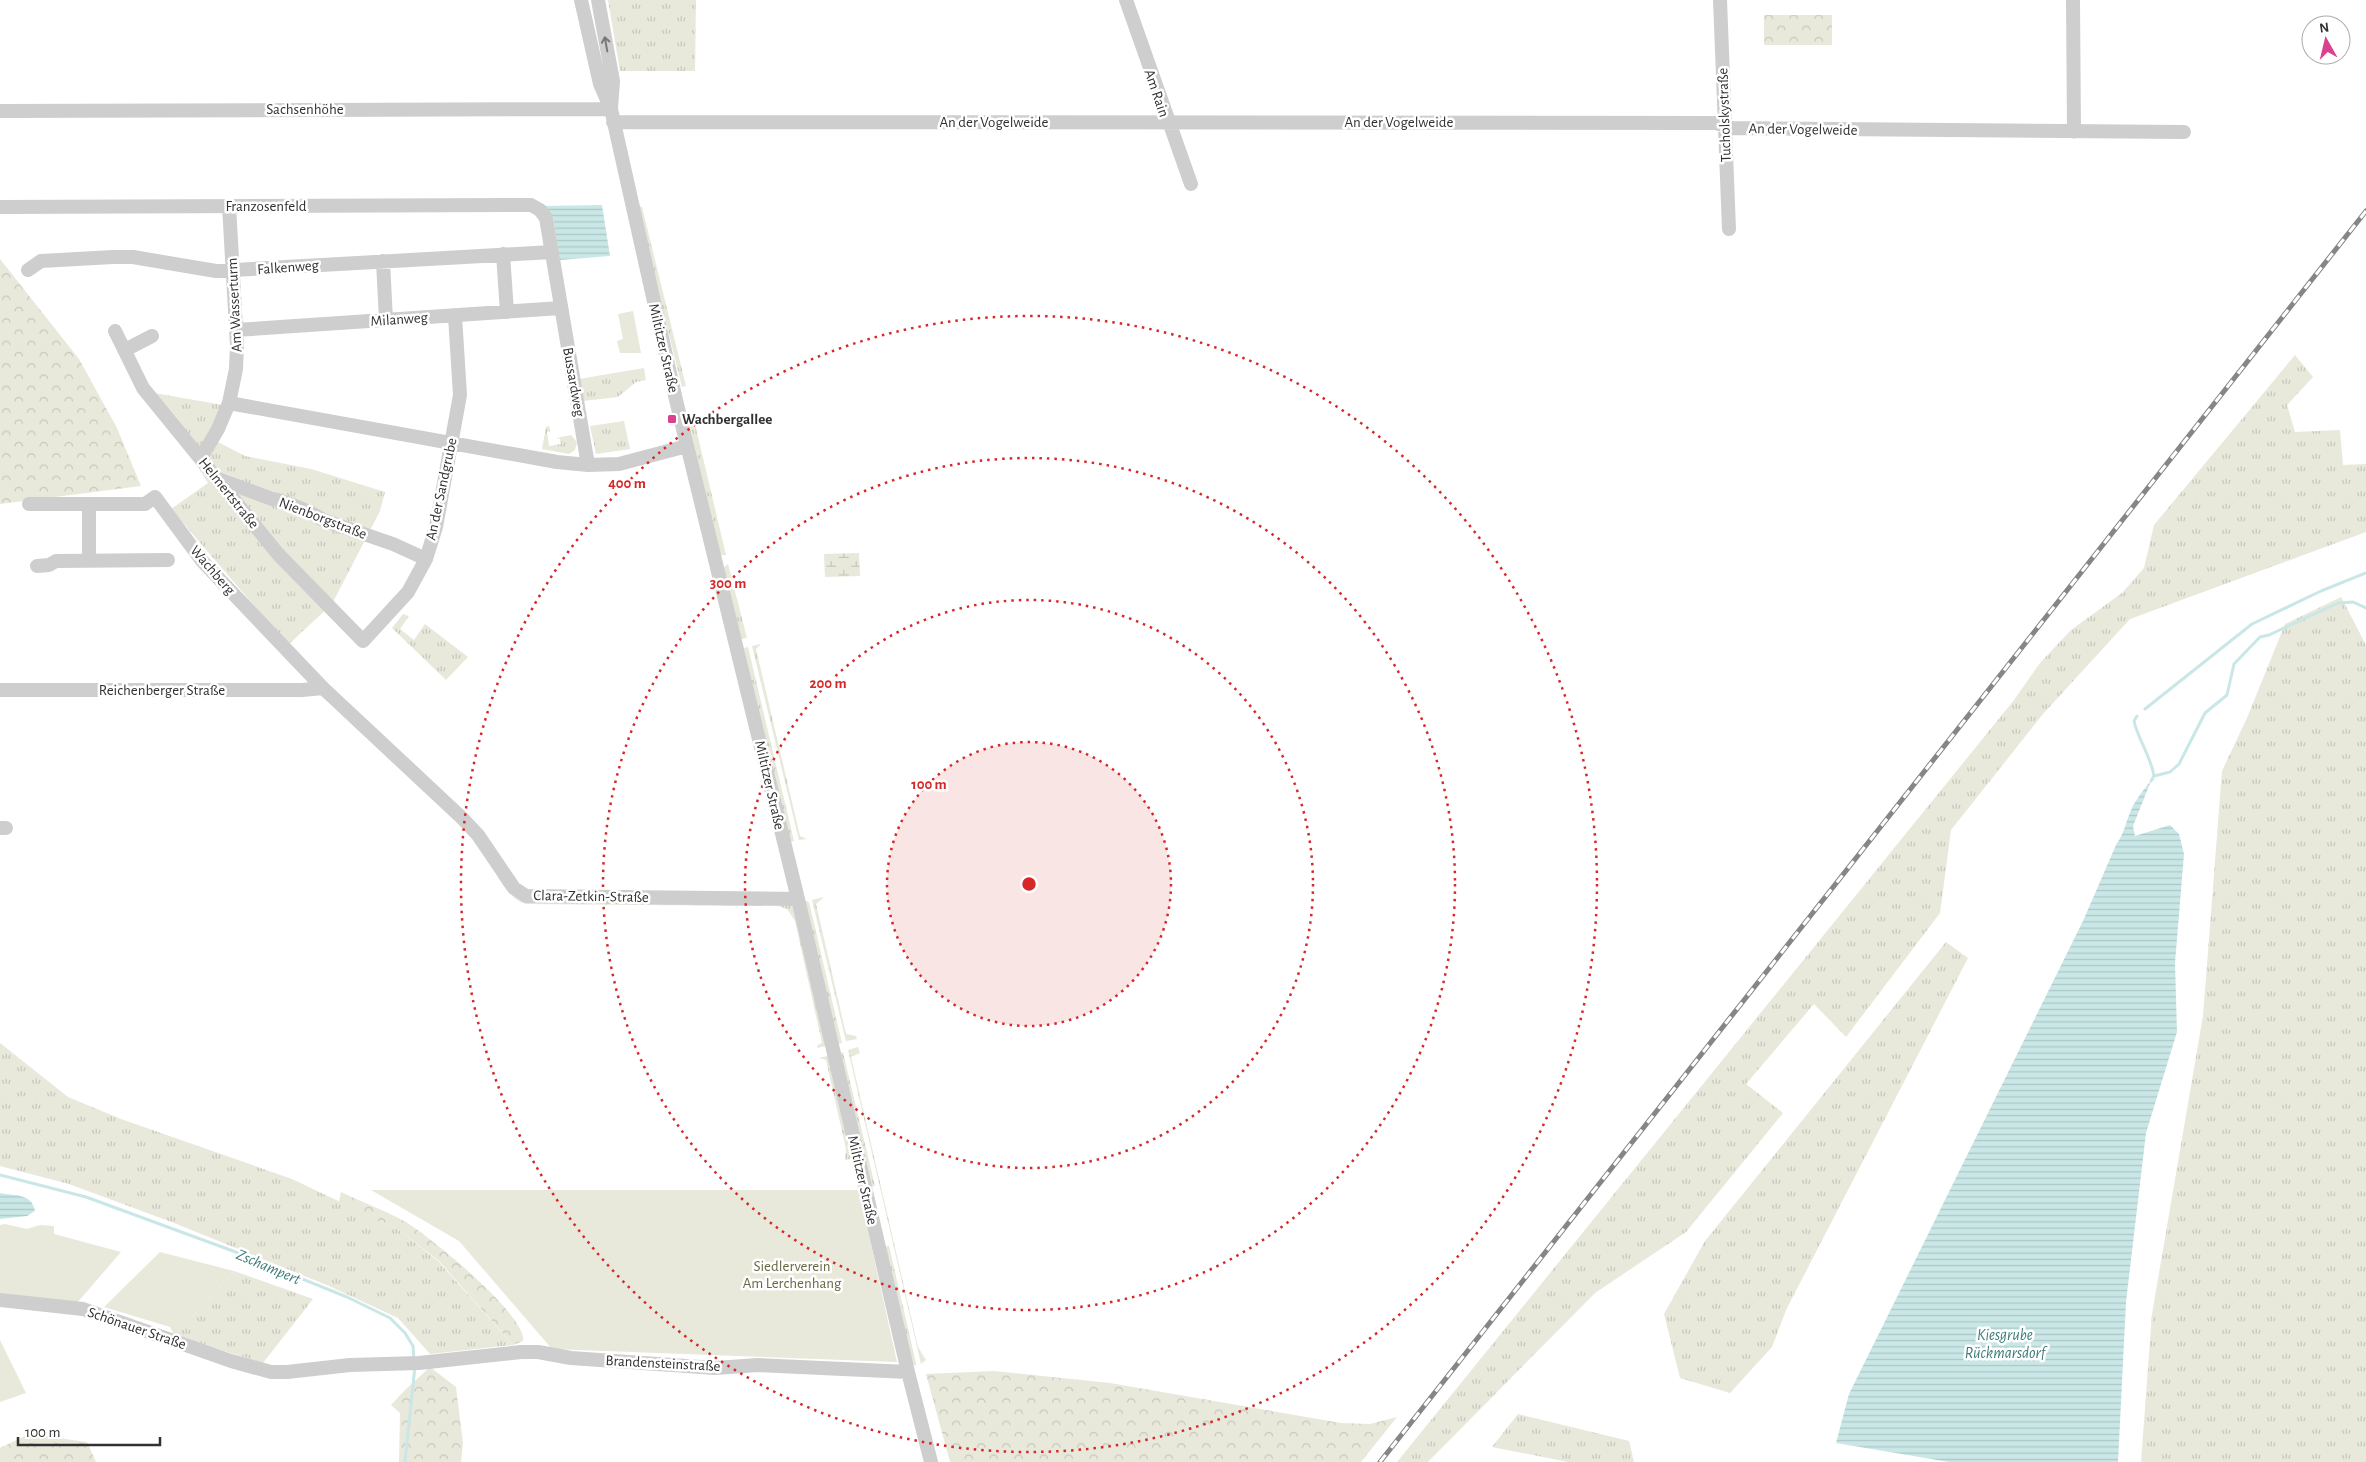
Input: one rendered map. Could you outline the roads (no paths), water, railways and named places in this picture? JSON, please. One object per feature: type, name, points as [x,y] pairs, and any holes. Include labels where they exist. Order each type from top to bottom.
[{"type":"street","name":"Miltitzer Straße","points":[[581,0],[600,84],[612,115],[687,446],[798,899],[908,1372],[931,1462]]},
{"type":"street","name":"Miltitzer Straße","points":[[598,0],[613,81],[612,115]]},
{"type":"street","name":"Am Rain","points":[[1126,0],[1167,122],[1191,184]]},
{"type":"street","name":"Tucholskystraße","points":[[1720,0],[1729,229]]},
{"type":"street","points":[[2073,0],[2074,132]]},
{"type":"street","name":"Sachsenhöhe","points":[[0,111],[612,115]]},
{"type":"street","name":"An der Vogelweide","points":[[612,115],[1167,122],[1716,123],[1732,128],[2184,132]]},
{"type":"street","name":"Franzosenfeld","points":[[0,206],[531,205]]},
{"type":"street","name":"Bussardweg","points":[[531,205],[540,210],[546,218],[588,466]]},
{"type":"street","name":"Am Wasserturm","points":[[201,458],[218,429],[229,403],[236,369],[236,330],[229,206]]},
{"type":"street","name":"Falkenweg","points":[[28,270],[41,261],[124,256],[190,268],[232,270],[552,252]]},
{"type":"street","points":[[503,254],[506,312]]},
{"type":"street","points":[[383,261],[386,320]]},
{"type":"street","name":"Milanweg","points":[[236,330],[561,308]]},
{"type":"street","name":"An der Sandgrube","points":[[364,641],[408,592],[426,559],[436,527],[460,395],[455,316]]},
{"type":"street","name":"Helmertstraße","points":[[114,331],[143,388],[278,554],[364,641]]},
{"type":"street","points":[[125,350],[152,336]]},
{"type":"street","points":[[229,403],[563,464],[588,466],[618,464],[687,446]]},
{"type":"street","name":"Nienborgstraße","points":[[218,479],[272,499],[280,499],[286,504],[316,515],[323,520],[393,544],[426,559]]},
{"type":"street","name":"Wachberg","points":[[29,504],[145,504],[155,497],[203,562],[324,688]]},
{"type":"street","points":[[88,504],[89,561]]},
{"type":"street","name":"Wachberg","points":[[37,566],[49,565],[56,561],[168,560]]},
{"type":"street","name":"Clara-Zetkin-Straße","points":[[324,688],[457,812],[478,835],[514,888],[521,894],[526,896],[798,899]]},
{"type":"street","name":"Reichenberger Straße","points":[[0,690],[302,690],[324,688]]},
{"type":"street","name":"Schönauer Straße","points":[[0,1300],[84,1309],[231,1361],[272,1372],[350,1365],[414,1363]]},
{"type":"street","name":"Brandensteinstraße","points":[[414,1363],[538,1352],[571,1358],[715,1368],[758,1365],[908,1372]]},
{"type":"water","points":[[602,205],[610,256],[560,260],[553,217],[543,206]]},
{"type":"water","name":"Kiesgrube Rückmarsdorf","points":[[2151,781],[2133,826],[2135,836],[2170,825],[2179,834],[2184,854],[2175,963],[2177,1032],[2146,1133],[2126,1302],[2118,1462],[1949,1462],[1836,1443],[1849,1394],[2083,921],[2133,806]]},
{"type":"water","points":[[0,1193],[27,1198],[35,1211],[27,1216],[0,1219]]},
{"type":"waterway","points":[[2145,709],[2252,624],[2321,591],[2366,573]]},
{"type":"waterway","points":[[2151,781],[2154,776],[2170,772],[2179,764],[2205,713],[2227,695],[2234,664],[2260,637],[2269,635],[2338,603],[2353,602],[2366,608]]},
{"type":"waterway","points":[[2137,716],[2134,721],[2154,776]]},
{"type":"waterway","name":"Zschampert","points":[[0,1175],[86,1197],[233,1251],[347,1297],[390,1318],[405,1333],[413,1346],[414,1360]]},
{"type":"waterway","name":"Zschampert","points":[[405,1462],[415,1366]]},
{"type":"railway","points":[[1380,1462],[2366,211]]},
{"type":"place","name":"Wachbergallee","points":[[672,419]]},
{"type":"park label","name":"Siedlerverein Am Lerchenhang","points":[[792,1274]]}]
